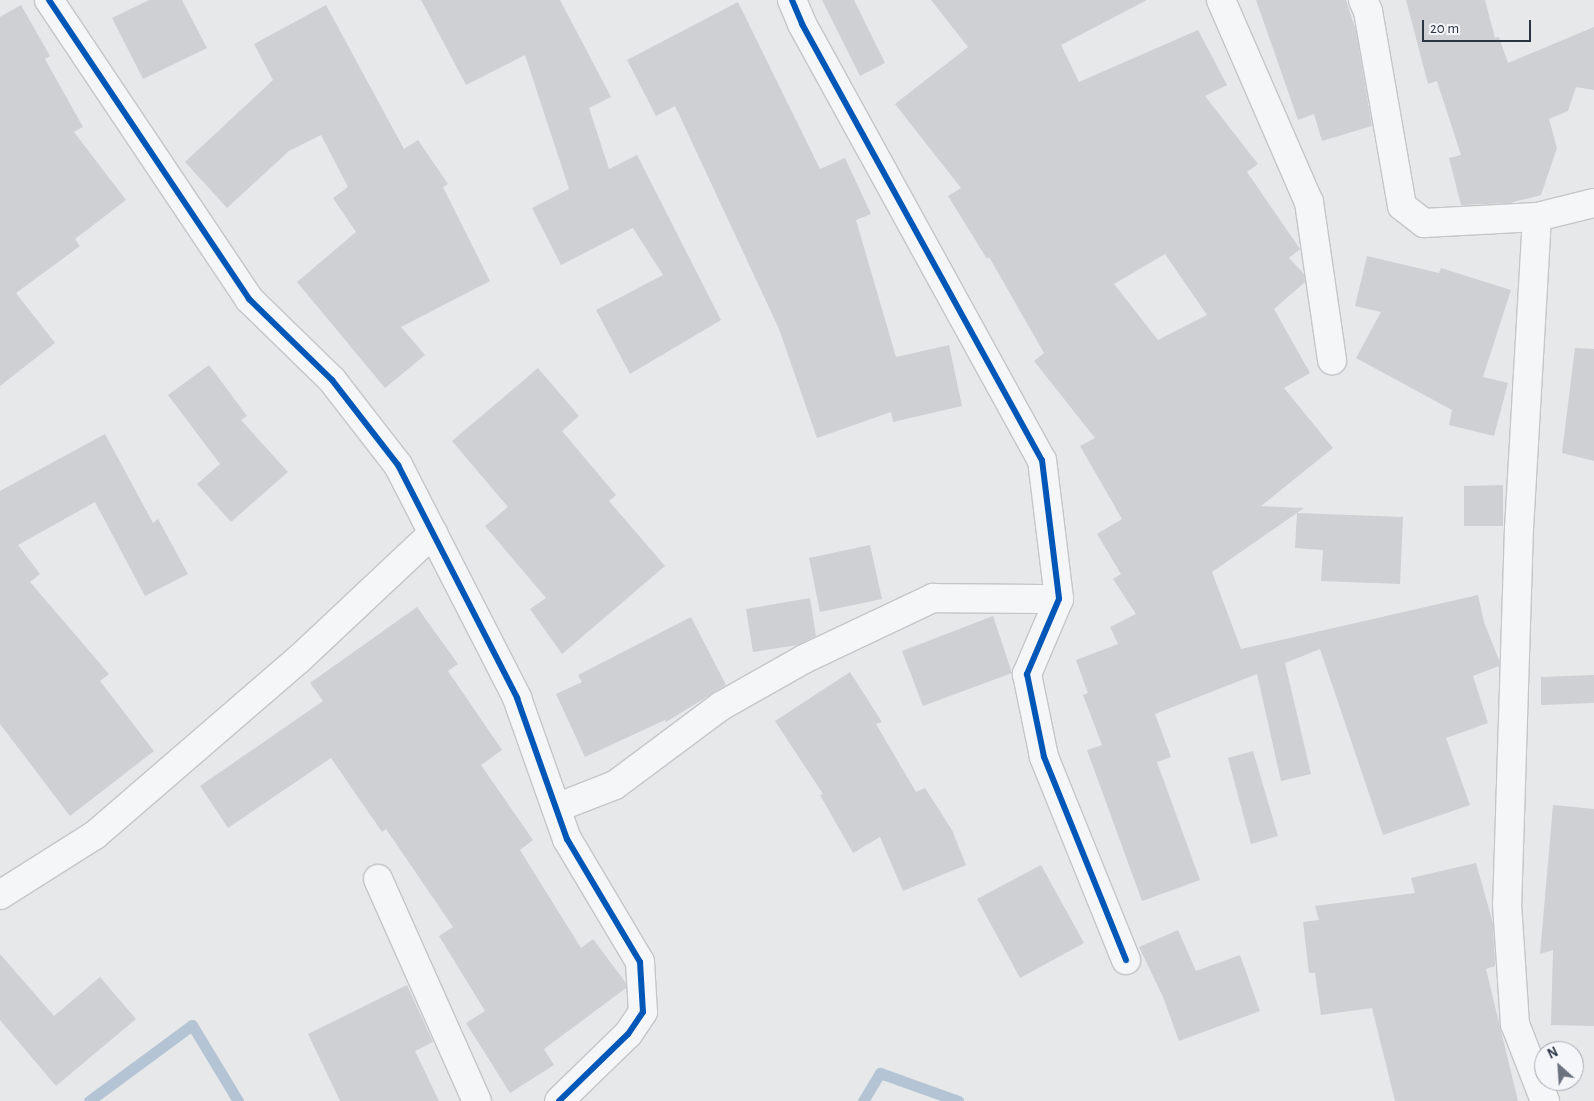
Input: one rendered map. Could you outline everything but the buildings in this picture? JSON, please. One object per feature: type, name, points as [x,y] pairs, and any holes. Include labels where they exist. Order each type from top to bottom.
[{"type":"street","points":[[49,0],[249,299],[332,380],[398,465],[517,698],[567,839],[640,962],[644,1012],[628,1034],[559,1101]]},
{"type":"street","points":[[792,0],[802,24],[1042,460],[1059,599],[1027,674],[1044,757],[1126,960]]},
{"type":"street","points":[[1220,0],[1309,202],[1332,360]]},
{"type":"street","points":[[1363,0],[1368,12],[1402,206],[1424,223],[1537,217],[1594,203]]},
{"type":"street","points":[[1537,217],[1519,528],[1507,904],[1515,1024],[1545,1101]]},
{"type":"street","points":[[0,895],[95,835],[299,659],[433,533]]},
{"type":"street","points":[[556,808],[615,785],[721,706],[804,659],[933,598],[1059,599]]},
{"type":"street","points":[[378,879],[477,1101]]},
{"type":"waterway","points":[[89,1101],[192,1025],[238,1101]]},
{"type":"waterway","points":[[863,1101],[880,1073],[958,1101]]},
{"type":"cycle path","points":[[49,0],[249,299],[332,380],[398,465],[517,698],[567,839],[640,962],[643,1012],[628,1034],[559,1101]]},
{"type":"cycle path","points":[[792,0],[802,24],[1042,460],[1059,599],[1027,674],[1044,757],[1126,960]]}]
